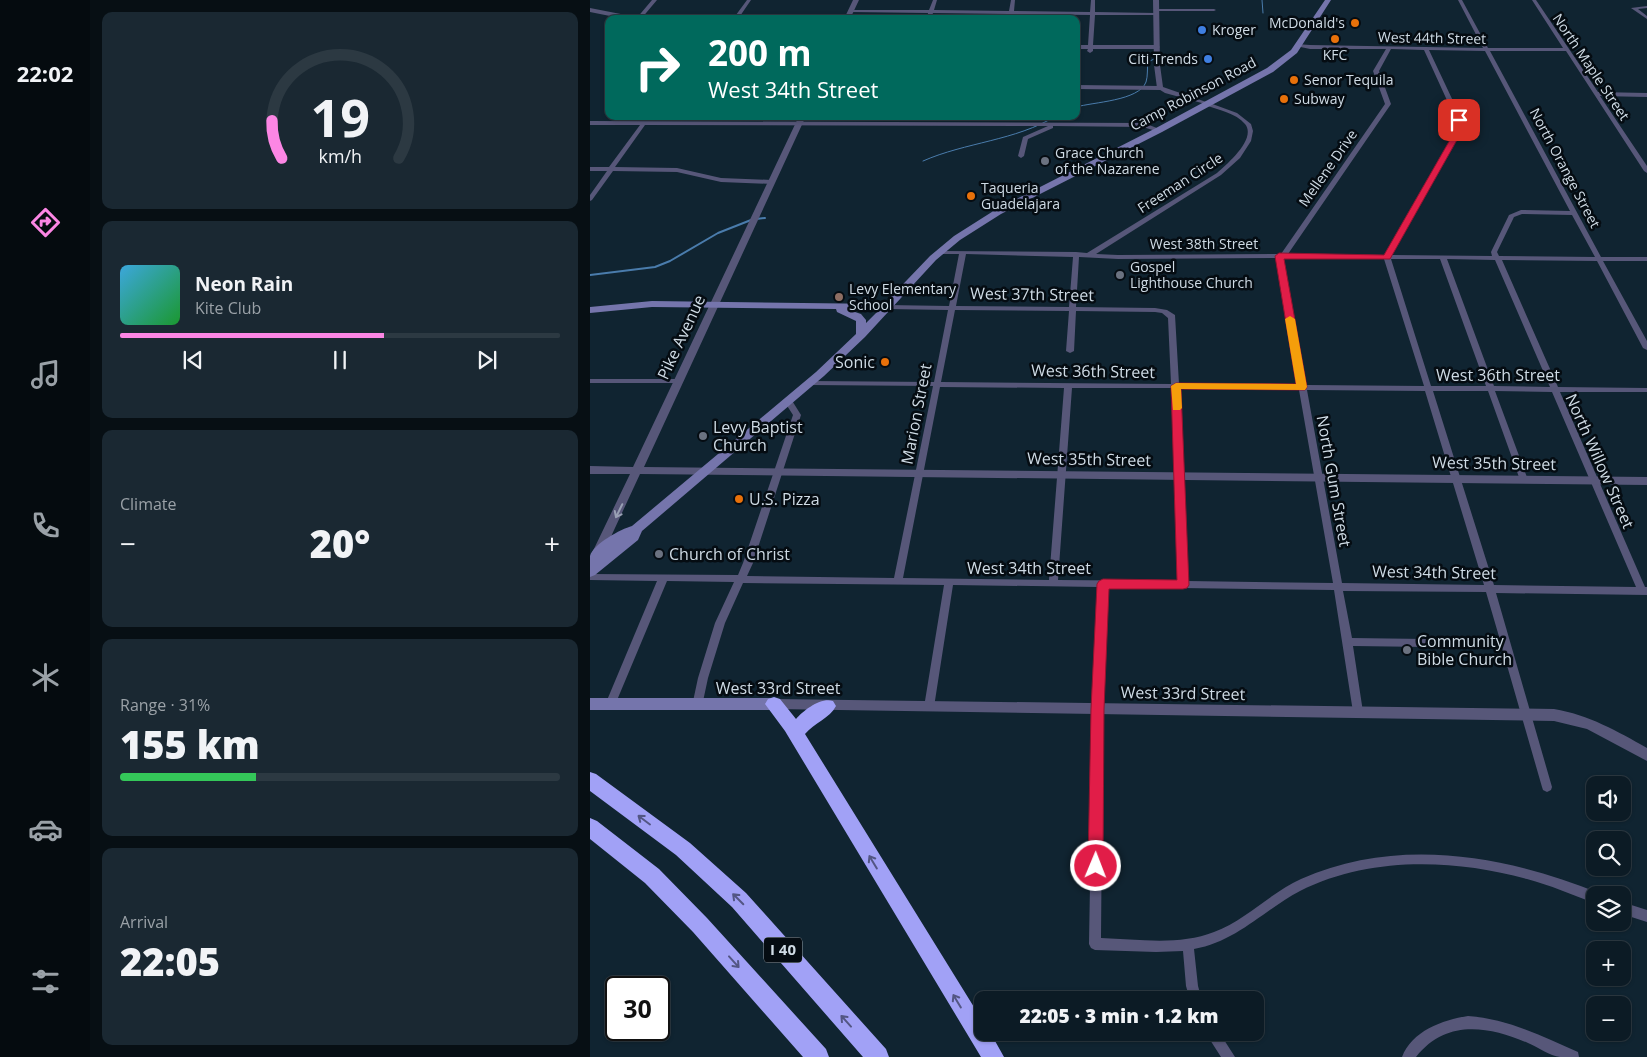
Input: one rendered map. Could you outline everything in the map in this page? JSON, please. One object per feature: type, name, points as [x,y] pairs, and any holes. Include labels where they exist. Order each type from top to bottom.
[{"type":"highway","points":[[774,704],[795,733],[993,1057]]},
{"type":"highway","points":[[795,733],[806,720],[827,706]]},
{"type":"highway","name":"I 40","points":[[590,780],[683,849],[739,900],[878,1057]]},
{"type":"highway","name":"I 40","points":[[590,828],[652,876],[700,925],[818,1057]]},
{"type":"main road","name":"Camp Robinson Road","points":[[598,553],[625,532],[636,529],[809,383],[861,335],[941,252],[978,224],[1270,70],[1298,46],[1328,0]]},
{"type":"main road","points":[[848,306],[879,300],[889,293],[904,289]]},
{"type":"main road","name":"West 37th Street","points":[[590,310],[634,305],[887,307]]},
{"type":"main road","points":[[834,306],[857,316],[861,320],[861,335]]},
{"type":"main road","name":"Camp Robinson Road","points":[[590,572],[634,537],[636,529]]},
{"type":"main road","name":"Pike Avenue","points":[[590,572],[598,553]]},
{"type":"main road","name":"West 33rd Street","points":[[590,704],[697,706],[774,704]]},
{"type":"street","points":[[641,15],[655,0]]},
{"type":"street","points":[[738,15],[749,0]]},
{"type":"street","points":[[849,15],[856,0]]},
{"type":"street","points":[[930,15],[935,0]]},
{"type":"street","points":[[1011,15],[1014,0]]},
{"type":"street","points":[[1090,49],[1093,0]]},
{"type":"street","points":[[1156,0],[1160,88]]},
{"type":"street","name":"North Orange Street","points":[[1460,0],[1647,348]]},
{"type":"street","name":"North Maple Street","points":[[1534,0],[1647,171]]},
{"type":"street","points":[[851,11],[1093,13],[1215,11],[1214,2]]},
{"type":"street","points":[[1647,7],[1633,8],[1647,18]]},
{"type":"street","points":[[590,10],[616,15]]},
{"type":"street","name":"West 44th Street","points":[[1298,46],[1310,48],[1567,50]]},
{"type":"street","points":[[1080,48],[1090,49],[1157,47]]},
{"type":"street","points":[[1385,94],[1376,69],[1388,53],[1388,49]]},
{"type":"street","points":[[1426,49],[1460,123],[1458,131],[1387,257],[1456,479],[1546,787]]},
{"type":"street","points":[[1080,87],[1160,88],[1166,92],[1207,104]]},
{"type":"street","name":"Mellene Drive","points":[[1281,256],[1388,104],[1385,94]]},
{"type":"street","points":[[1596,94],[1647,95]]},
{"type":"street","name":"Freeman Circle","points":[[1088,256],[1219,174],[1238,158],[1248,141],[1250,131],[1248,124],[1236,114],[1207,104]]},
{"type":"street","points":[[666,124],[668,120]]},
{"type":"street","points":[[720,124],[722,120]]},
{"type":"street","points":[[590,123],[720,124],[802,120],[1144,125],[1159,130]]},
{"type":"street","name":"Pike Avenue","points":[[598,553],[639,470],[802,120]]},
{"type":"street","points":[[991,124],[992,120]]},
{"type":"street","points":[[590,199],[643,124]]},
{"type":"street","points":[[1021,156],[1025,138],[1053,124]]},
{"type":"street","points":[[590,169],[677,170],[721,180],[772,182]]},
{"type":"street","points":[[1497,258],[1494,252],[1511,216],[1521,212],[1574,213]]},
{"type":"street","name":"West 38th Street","points":[[941,252],[1076,254],[1118,257],[1281,256],[1647,259]]},
{"type":"street","name":"Marion Street","points":[[898,582],[964,252]]},
{"type":"street","points":[[1070,351],[1076,254]]},
{"type":"street","name":"North Gum Street","points":[[1281,256],[1302,387],[1348,642],[1358,712]]},
{"type":"street","points":[[1443,258],[1524,480]]},
{"type":"street","name":"North Willow Street","points":[[1497,258],[1553,389],[1560,400],[1645,591]]},
{"type":"street","name":"West 37th Street","points":[[887,307],[1159,310],[1168,313],[1172,317],[1176,386]]},
{"type":"street","points":[[590,381],[679,381]]},
{"type":"street","name":"West 36th Street","points":[[809,383],[1647,390]]},
{"type":"street","points":[[1053,584],[1068,386]]},
{"type":"street","points":[[1176,386],[1183,585]]},
{"type":"street","points":[[697,706],[703,678],[720,622],[748,564],[797,415],[788,401]]},
{"type":"street","name":"West 35th Street","points":[[590,470],[1647,481]]},
{"type":"street","name":"West 34th Street","points":[[590,577],[1645,591]]},
{"type":"street","points":[[610,705],[663,579]]},
{"type":"street","points":[[929,707],[949,583]]},
{"type":"street","points":[[1103,584],[1098,709],[1095,944],[1188,945],[1206,941],[1224,934],[1275,899],[1304,883],[1332,872],[1390,862],[1444,860],[1495,866],[1544,879],[1586,894]]},
{"type":"street","points":[[1348,642],[1505,644]]},
{"type":"street","name":"West 33rd Street","points":[[774,704],[1561,716],[1585,721],[1617,736],[1647,755]]},
{"type":"street","points":[[1631,911],[1647,916]]},
{"type":"street","points":[[1188,945],[1193,991]]},
{"type":"street","points":[[1408,1057],[1422,1040],[1440,1029],[1451,1025],[1473,1022],[1506,1028],[1574,1057]]},
{"type":"street","points":[[1217,1041],[1229,1057]]},
{"type":"waterway","points":[[1262,0],[1263,13]]},
{"type":"waterway","points":[[1080,106],[1115,100],[1142,88],[1146,82],[1148,62],[1154,59]]},
{"type":"waterway","points":[[923,161],[956,149],[1024,131],[1048,120]]},
{"type":"waterway","points":[[756,219],[765,218]]},
{"type":"waterway","points":[[590,275],[655,267],[670,261],[718,233],[751,220]]},
{"type":"slow traffic","points":[[1177,408],[1176,386],[1302,387],[1290,319]]},
{"type":"place","name":"McDonald's","points":[[1355,23]]},
{"type":"place","name":"Kroger","points":[[1202,30]]},
{"type":"place","name":"KFC","points":[[1335,39]]},
{"type":"place","name":"Citi Trends","points":[[1208,59]]},
{"type":"place","name":"Senor Tequila","points":[[1294,80]]},
{"type":"place","name":"Subway","points":[[1284,99]]},
{"type":"place","name":"Grace Church of the Nazarene","points":[[1045,161]]},
{"type":"place","name":"Taqueria Guadelajara","points":[[971,196]]},
{"type":"place","name":"Gospel Lighthouse Church","points":[[1120,275]]},
{"type":"place","name":"Levy Elementary School","points":[[839,297]]},
{"type":"place","name":"Sonic","points":[[885,362]]},
{"type":"place","name":"Levy Baptist Church","points":[[703,436]]},
{"type":"place","name":"U.S. Pizza","points":[[739,499]]},
{"type":"place","name":"Church of Christ","points":[[659,554]]},
{"type":"place","name":"Community Bible Church","points":[[1407,650]]},
{"type":"route","points":[[1096,866],[1098,709],[1103,584],[1183,585],[1176,386],[1302,387],[1279,256],[1387,257],[1460,128],[1459,120]]}]
